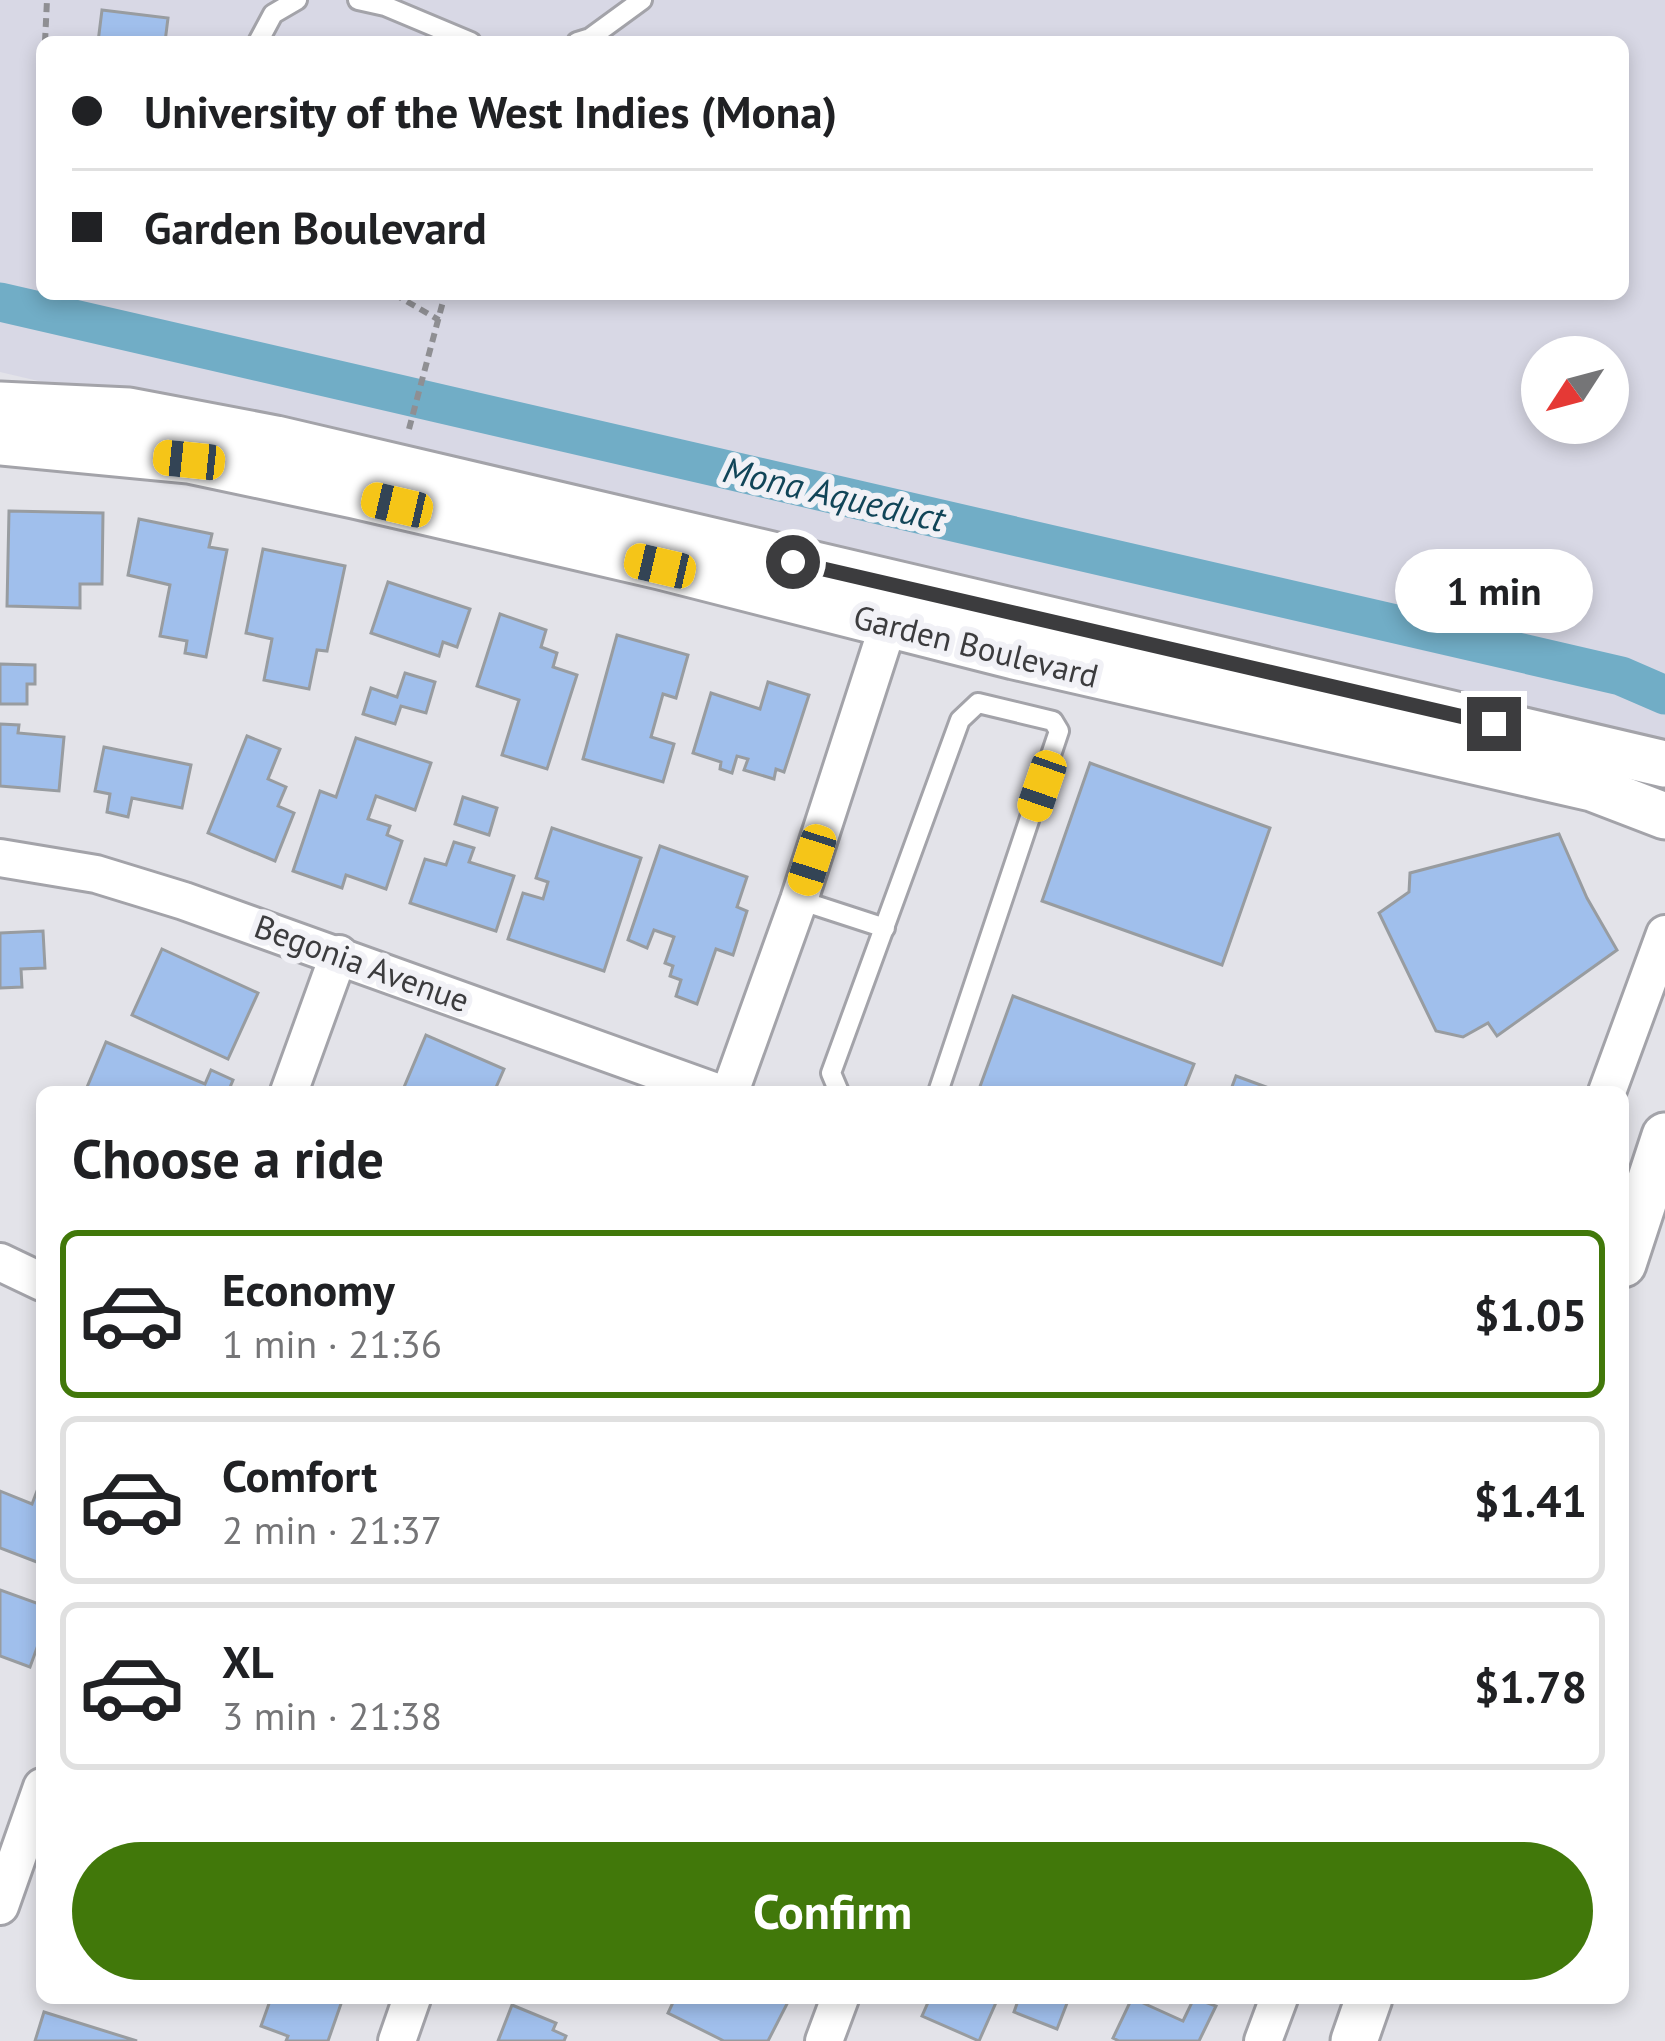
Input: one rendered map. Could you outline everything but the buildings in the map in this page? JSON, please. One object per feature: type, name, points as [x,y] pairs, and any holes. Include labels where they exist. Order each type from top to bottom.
[{"type":"street","name":"Garden Boulevard","points":[[0,405],[129,411],[276,440],[1592,788],[1665,816]]},
{"type":"street","name":"Garden Boulevard","points":[[0,442],[189,460],[660,566],[895,606],[1665,764]]},
{"type":"street","points":[[732,1086],[895,606]]},
{"type":"street","name":"Begonia Avenue","points":[[0,858],[96,874],[339,954],[700,1086]]},
{"type":"street","points":[[1609,1086],[1665,934]]},
{"type":"street","points":[[291,1086],[339,954]]},
{"type":"street","points":[[1629,1246],[1665,1136]]},
{"type":"street","points":[[0,1262],[36,1279]]},
{"type":"street","points":[[0,1906],[36,1804]]},
{"type":"street","points":[[397,2041],[410,2004]]},
{"type":"street","points":[[824,2041],[838,2004]]},
{"type":"street","points":[[1263,2041],[1277,2004]]},
{"type":"street","points":[[1354,2041],[1368,2004]]},
{"type":"lane","points":[[261,36],[273,14],[297,0]]},
{"type":"lane","points":[[358,0],[386,6],[457,36]]},
{"type":"lane","points":[[593,36],[643,0]]},
{"type":"lane","points":[[836,1086],[831,1073],[960,720],[978,703],[1053,721],[1059,731],[940,1086]]},
{"type":"lane","points":[[799,899],[885,928]]},
{"type":"path","points":[[45,36],[47,0]]},
{"type":"path","points":[[404,300],[439,320]]},
{"type":"path","points":[[412,422],[444,300]]},
{"type":"shaded area","points":[[0,0],[1665,0],[1662,761],[0,372]]},
{"type":"waterway","name":"Mona Aqueduct","points":[[0,302],[1621,676],[1665,695]]},
{"type":"route","points":[[793,562],[1494,724]]}]
